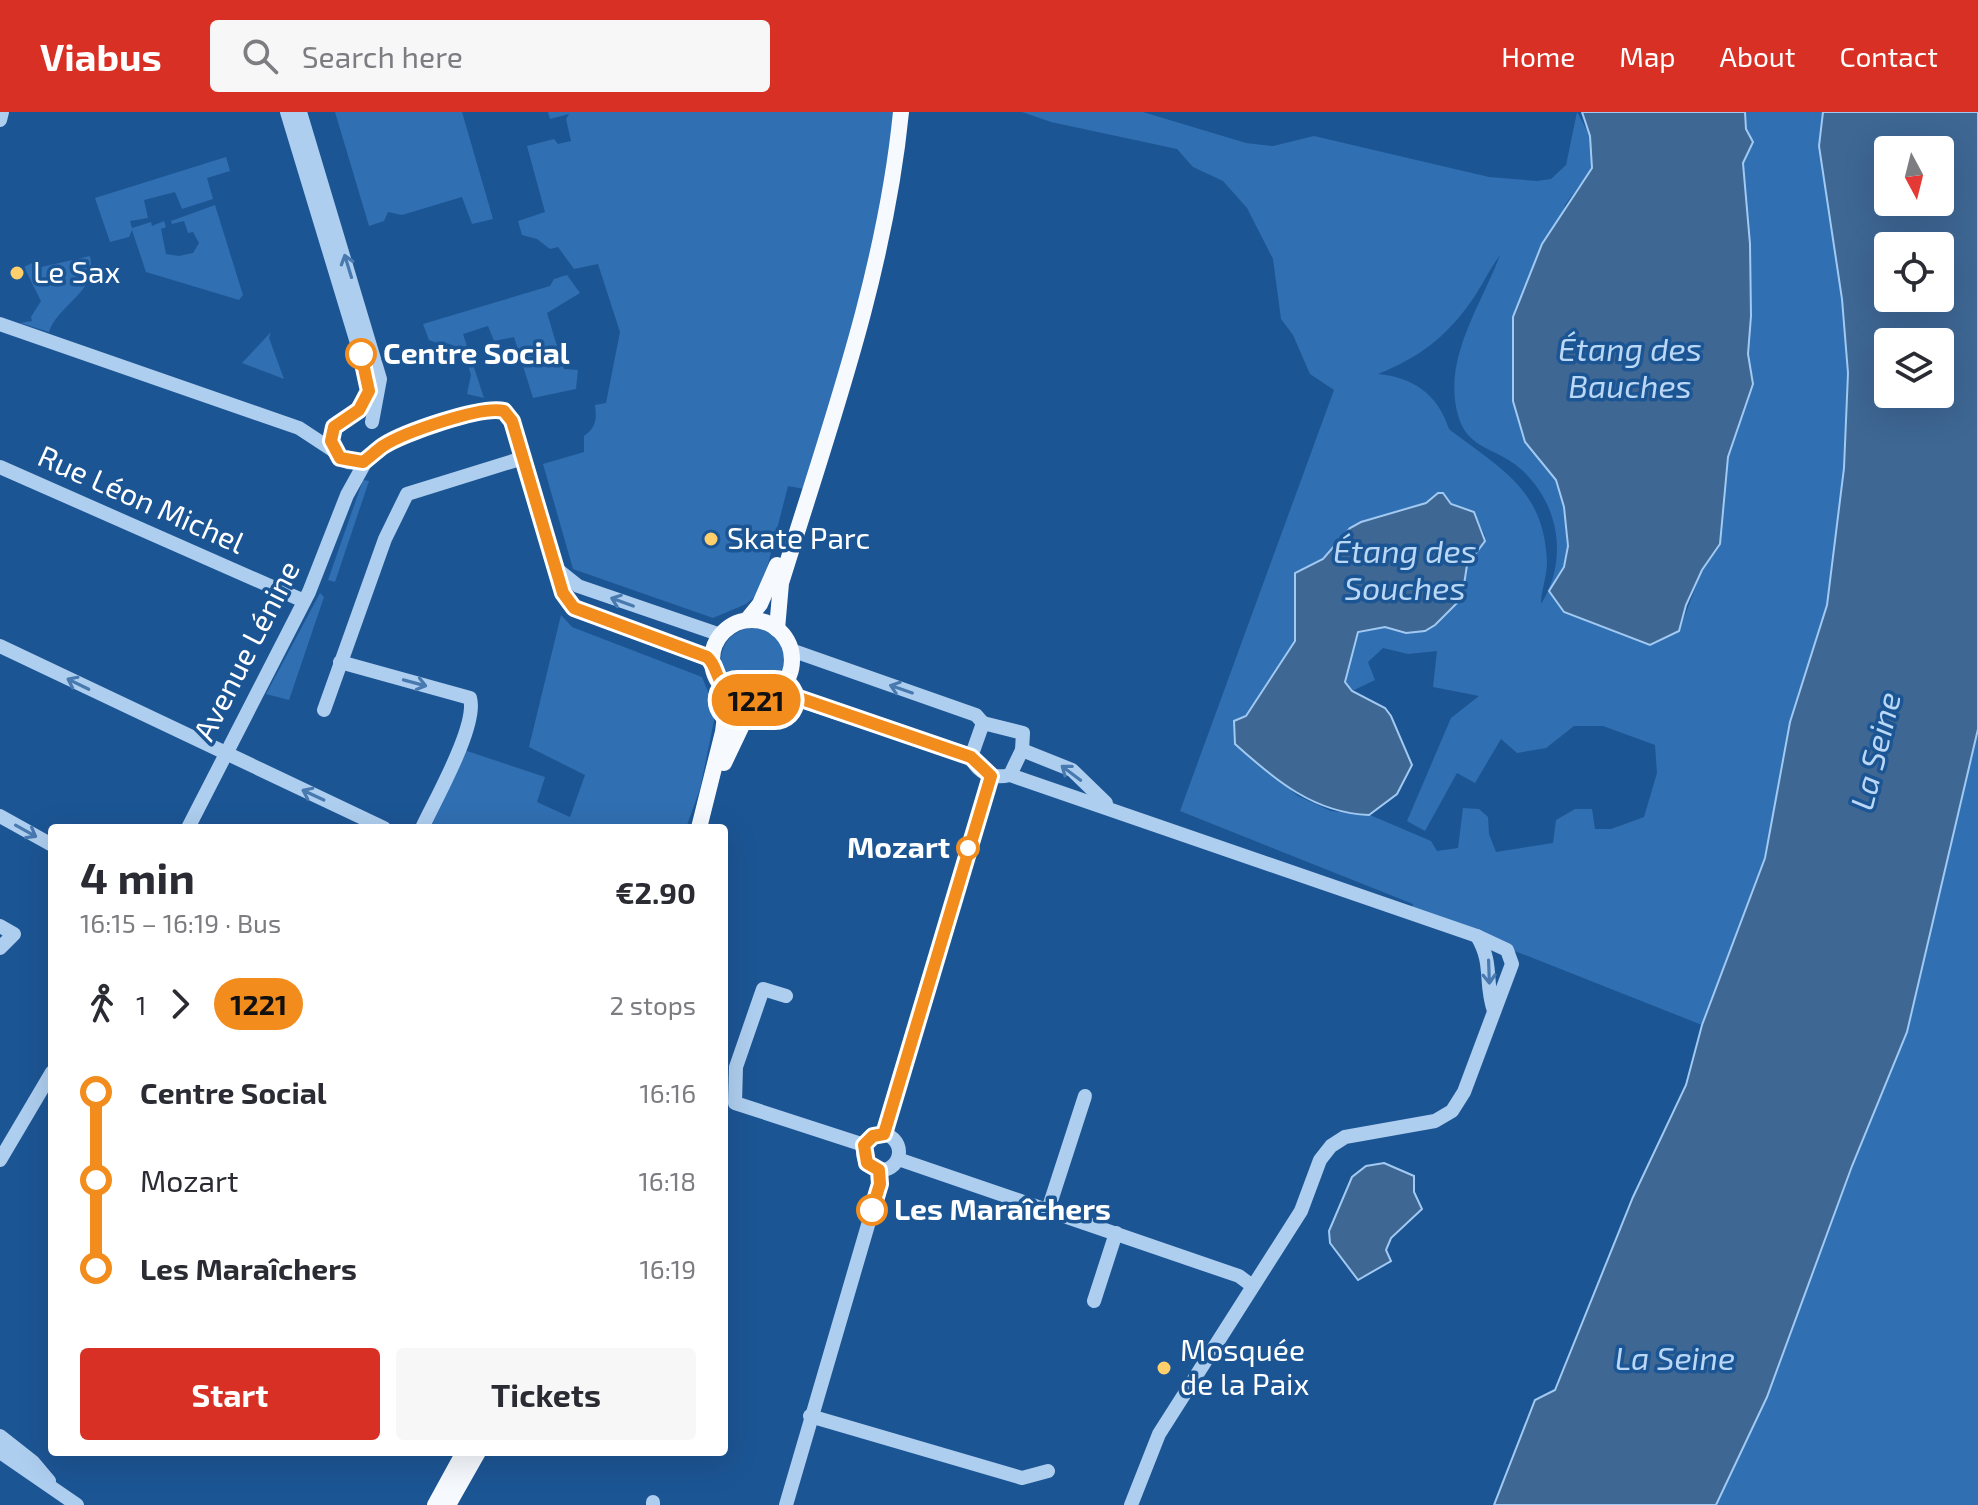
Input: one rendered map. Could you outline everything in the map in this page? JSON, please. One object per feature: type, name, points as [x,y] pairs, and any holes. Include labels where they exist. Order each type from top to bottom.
[{"type":"main road","points":[[777,629],[781,583],[840,396],[870,286],[892,186],[901,112]]},
{"type":"main road","points":[[747,620],[761,621],[777,629],[791,650],[790,672],[777,693],[754,700],[728,692],[718,680],[712,661],[721,635],[747,620],[760,604],[773,575],[870,286]]},
{"type":"main road","points":[[708,801],[728,692]]},
{"type":"main road","points":[[700,824],[754,700]]},
{"type":"main road","points":[[435,1505],[462,1456]]},
{"type":"main road","points":[[448,1505],[476,1456]]},
{"type":"street","points":[[0,120],[2,112]]},
{"type":"street","points":[[287,112],[369,391],[353,415],[321,429],[299,428]]},
{"type":"street","points":[[300,112],[380,379],[374,425],[379,440],[371,456]]},
{"type":"street","points":[[0,324],[299,428],[354,463],[408,434],[498,409],[512,421],[563,593],[574,608],[712,661]]},
{"type":"street","points":[[353,415],[374,425],[384,434],[408,434]]},
{"type":"street","points":[[338,422],[331,434],[347,495]]},
{"type":"street","name":"Avenue Lénine","points":[[190,824],[304,601],[347,495],[371,456]]},
{"type":"street","points":[[324,710],[392,520],[407,494],[523,458]]},
{"type":"street","name":"Rue Léon Michel","points":[[0,467],[304,601]]},
{"type":"street","points":[[558,570],[578,586],[721,635]]},
{"type":"street","points":[[0,646],[375,824]]},
{"type":"street","points":[[791,650],[974,715],[983,723],[1021,731],[1025,739],[1010,775]]},
{"type":"street","points":[[340,662],[470,698],[473,708],[424,824]]},
{"type":"street","points":[[777,693],[971,757],[991,776],[1010,775],[1113,808],[1477,936],[1507,950],[1511,957],[1512,964],[1464,1092],[1452,1111],[1435,1121],[1361,1133],[1331,1146],[1320,1160],[1301,1211],[1251,1285],[1159,1434],[1131,1505]]},
{"type":"street","points":[[971,757],[983,723]]},
{"type":"street","points":[[1022,750],[1072,770],[1094,795],[1113,808]]},
{"type":"street","points":[[884,1134],[991,776]]},
{"type":"street","points":[[0,816],[48,843]]},
{"type":"street","points":[[0,926],[14,934],[0,948]]},
{"type":"street","points":[[1477,936],[1488,954],[1489,997],[1494,1011]]},
{"type":"street","points":[[786,996],[763,989],[736,1067],[735,1103],[864,1145]]},
{"type":"street","points":[[0,1160],[48,1079]]},
{"type":"street","points":[[1048,1210],[1085,1096]]},
{"type":"street","points":[[884,1134],[897,1143],[898,1159],[890,1167],[879,1170],[867,1163],[864,1145],[873,1136],[884,1134]]},
{"type":"street","points":[[898,1159],[1239,1276],[1251,1285]]},
{"type":"street","points":[[786,1505],[880,1184],[879,1170]]},
{"type":"street","points":[[1094,1301],[1116,1233]]},
{"type":"street","points":[[810,1416],[1022,1478],[1048,1471]]},
{"type":"street","points":[[0,1436],[33,1462],[60,1493]]},
{"type":"street","points":[[0,1452],[77,1505]]},
{"type":"shaded area","points":[[335,112],[462,112],[493,219],[472,224],[462,197],[402,215],[388,212],[384,221],[369,226]]},
{"type":"shaded area","points":[[548,112],[904,112],[901,161],[810,490],[788,486],[761,592],[746,604],[713,618],[573,569],[543,464],[584,452],[584,436],[595,423],[595,405],[606,403],[620,332],[598,264],[574,269],[558,247],[550,249],[537,239],[522,235],[518,221],[545,212],[527,146],[554,139],[558,144],[571,141],[566,119],[569,114],[550,119]]},
{"type":"shaded area","points":[[1022,112],[1143,112],[1246,143],[1273,146],[1314,136],[1489,177],[1537,181],[1551,179],[1566,165],[1577,112],[1590,136],[1592,168],[1565,205],[1525,442],[1550,471],[1562,497],[1567,529],[1564,612],[1650,645],[1679,631],[1702,570],[1720,544],[1728,457],[1753,384],[1748,354],[1750,244],[1743,163],[1752,142],[1746,129],[1745,112],[1823,112],[1819,146],[1842,299],[1848,373],[1844,468],[1827,605],[1790,722],[1765,858],[1702,1025],[1477,936],[1410,914],[1413,904],[1180,811],[1334,390],[1310,374],[1293,335],[1281,319],[1273,259],[1247,208],[1223,181],[1193,167],[1177,149],[1051,122]],"holes":[[[1500,255],[1462,344],[1457,362],[1455,400],[1464,430],[1472,439],[1523,471],[1545,500],[1556,534],[1557,552],[1555,570],[1541,604],[1547,562],[1544,537],[1538,516],[1528,498],[1502,469],[1449,429],[1431,397],[1413,383],[1378,374],[1418,354],[1451,327]],[[1438,494],[1451,504],[1474,512],[1485,536],[1467,564],[1455,606],[1442,616],[1396,631],[1385,627],[1358,632],[1346,670],[1352,691],[1375,680],[1368,662],[1383,648],[1408,654],[1437,651],[1433,687],[1479,696],[1451,718],[1407,821],[1425,831],[1457,773],[1475,783],[1501,739],[1517,753],[1546,748],[1574,726],[1603,726],[1655,745],[1657,773],[1644,817],[1611,829],[1595,829],[1592,809],[1575,809],[1556,820],[1553,843],[1496,852],[1489,834],[1488,817],[1479,809],[1463,808],[1458,848],[1437,851],[1431,841],[1370,815],[1331,811],[1298,796],[1248,755],[1239,718],[1246,716],[1295,641],[1295,573],[1323,559],[1350,528],[1426,503]]]},
{"type":"shaded area","points":[[226,157],[230,171],[207,178],[213,199],[182,209],[175,192],[144,200],[148,218],[130,221],[132,228],[164,221],[166,227],[161,229],[166,254],[179,256],[193,253],[199,243],[193,232],[188,233],[184,221],[172,224],[171,221],[215,205],[243,295],[239,300],[146,272],[132,230],[129,237],[110,242],[95,198]]},
{"type":"shaded area","points":[[90,256],[89,279],[49,332],[20,323],[32,321],[31,317],[41,301],[24,267],[32,263],[37,268]]},
{"type":"shaded area","points":[[567,275],[580,293],[547,313],[564,369],[578,370],[576,389],[533,398],[514,337],[494,341],[488,326],[463,334],[484,398],[467,394],[471,375],[463,350],[447,343],[443,363],[437,343],[429,340],[423,324],[550,286],[554,279]]},
{"type":"shaded area","points":[[271,332],[269,338],[284,379],[242,363]]},
{"type":"shaded area","points":[[363,480],[369,481],[335,582],[328,580]]},
{"type":"shaded area","points":[[320,593],[324,597],[289,700],[266,694]]},
{"type":"shaded area","points":[[561,615],[572,627],[702,677],[716,711],[700,789],[687,824],[429,824],[461,749],[545,777],[537,802],[570,817],[585,775],[529,747]]},
{"type":"shaded area","points":[[747,628],[759,628],[776,637],[783,648],[783,672],[776,683],[759,692],[747,692],[735,687],[726,678],[721,666],[721,654],[726,642],[735,633]]},
{"type":"shaded area","points":[[1978,729],[1978,1505],[1716,1505],[1767,1397],[1852,1166],[1907,1032]]},
{"type":"water","name":"Étang des Bauches","points":[[1582,112],[1745,112],[1746,129],[1753,142],[1743,163],[1750,244],[1748,354],[1753,384],[1728,457],[1720,544],[1702,570],[1686,605],[1679,631],[1650,645],[1564,612],[1549,591],[1564,567],[1568,546],[1564,507],[1556,480],[1525,442],[1513,401],[1513,317],[1542,244],[1592,168],[1590,136]]},
{"type":"water","name":"La Seine","points":[[1823,112],[1978,112],[1978,729],[1907,1032],[1852,1166],[1767,1397],[1716,1505],[1494,1505],[1535,1400],[1555,1390],[1633,1197],[1686,1085],[1702,1025],[1765,858],[1790,722],[1827,605],[1844,468],[1848,373],[1842,299],[1819,146]]},
{"type":"water","name":"Étang des Souches","points":[[1438,493],[1443,493],[1451,504],[1474,512],[1485,541],[1467,565],[1462,598],[1425,631],[1406,633],[1385,627],[1358,632],[1345,682],[1352,691],[1385,708],[1412,765],[1397,794],[1369,815],[1330,808],[1280,782],[1235,744],[1234,721],[1246,716],[1295,641],[1295,573],[1323,559],[1350,528],[1426,503]]},
{"type":"water","points":[[1384,1163],[1414,1176],[1414,1192],[1422,1209],[1391,1238],[1386,1250],[1391,1261],[1358,1280],[1330,1243],[1329,1231],[1352,1177],[1366,1166]]},
{"type":"bus line","name":"1221","points":[[361,354],[369,391],[359,410],[334,427],[331,441],[340,458],[363,462],[390,442],[408,434],[488,410],[504,411],[512,421],[558,570],[558,581],[568,603],[574,608],[707,657],[712,661],[718,680],[728,692],[740,699],[754,700],[777,693],[793,696],[971,757],[983,773],[991,776],[884,1134],[873,1136],[864,1145],[863,1154],[867,1163],[879,1170],[880,1184],[872,1210]]},
{"type":"place","name":"Le Sax","points":[[17,273]]},
{"type":"place","name":"Centre Social","points":[[361,354]]},
{"type":"place","name":"Skate Parc","points":[[711,539]]},
{"type":"place","name":"Mozart","points":[[968,848]]},
{"type":"place","name":"Les Maraîchers","points":[[872,1210]]},
{"type":"place","name":"Mosquée de la Paix","points":[[1164,1368]]}]
